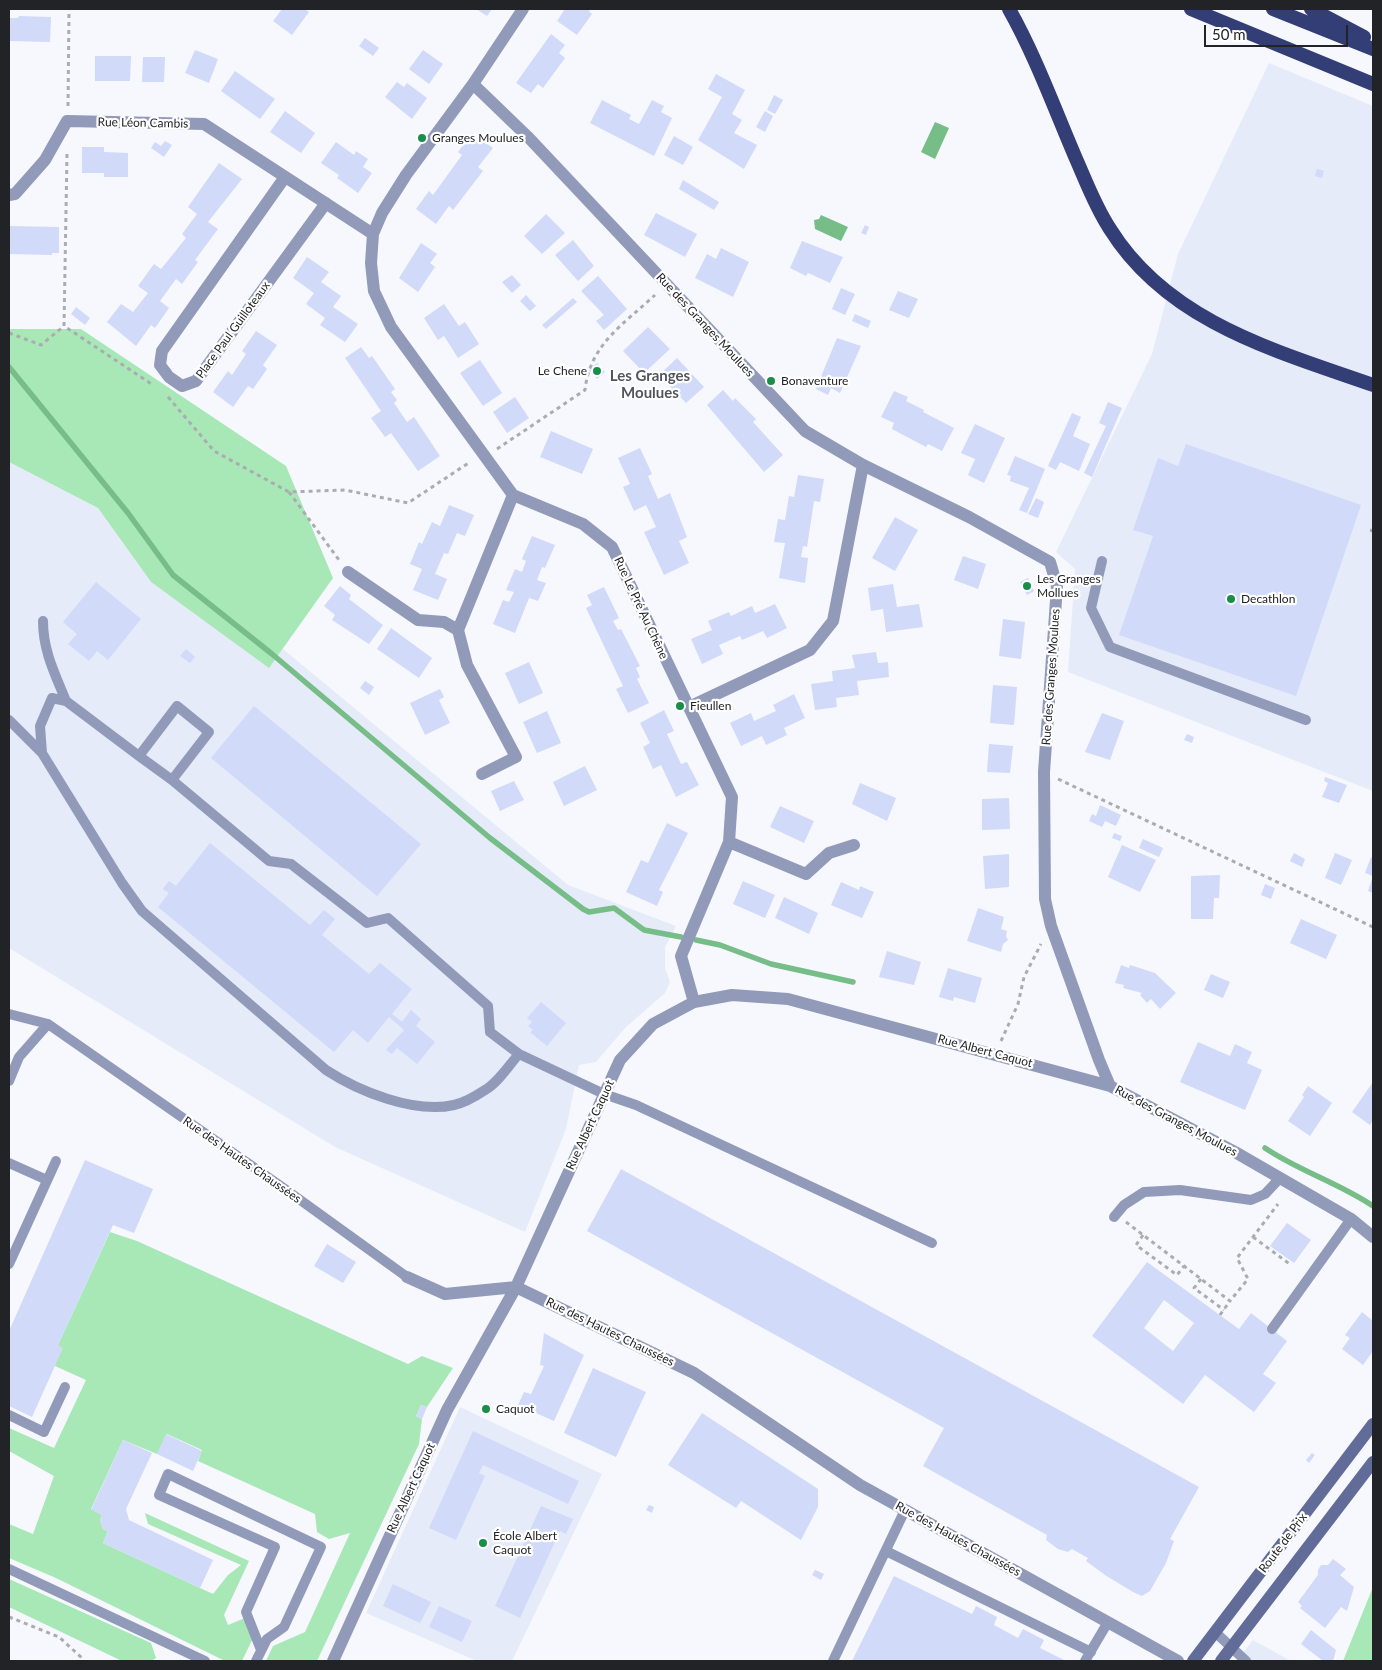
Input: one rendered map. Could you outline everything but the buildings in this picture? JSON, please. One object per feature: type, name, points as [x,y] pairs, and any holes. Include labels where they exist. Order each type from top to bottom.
[{"type":"highway","points":[[1009,9],[1090,191],[1110,229],[1133,260],[1168,295],[1212,323],[1255,343],[1373,385]]},
{"type":"highway","points":[[1191,9],[1373,84]]},
{"type":"highway","points":[[1273,9],[1373,49]]},
{"type":"highway","points":[[1311,9],[1373,42]]},
{"type":"main road","name":"Route de Prix","points":[[1193,1661],[1373,1424]]},
{"type":"main road","name":"Route de Prix","points":[[1222,1661],[1373,1462]]},
{"type":"street","name":"Rue Le Pré Au Chêne","points":[[523,9],[474,84],[406,175],[382,213],[373,234],[371,263],[374,291],[392,327],[483,456],[513,495],[583,524],[612,547],[732,797],[729,842],[682,956],[694,1002]]},
{"type":"street","name":"Rue des Granges Moulues","points":[[474,84],[529,138],[805,431],[863,465],[968,517],[1050,562],[1057,586],[1044,772],[1045,898],[1051,926],[1110,1086],[1280,1178],[1351,1219],[1373,1237]]},
{"type":"street","name":"Rue Léon Cambis","points":[[68,121],[204,124],[373,234]]},
{"type":"street","points":[[9,195],[15,194],[45,160],[68,121]]},
{"type":"street","name":"Place Paul Guilloteaux","points":[[286,177],[162,351],[160,365],[169,377],[182,386],[196,381],[326,203]]},
{"type":"street","points":[[689,707],[810,650],[833,621],[863,465]]},
{"type":"street","points":[[482,774],[516,757],[467,665],[458,630],[513,495]]},
{"type":"street","points":[[348,572],[418,620],[444,622],[458,630]]},
{"type":"street","points":[[729,842],[806,874],[828,853],[854,845]]},
{"type":"street","name":"Rue Albert Caquot","points":[[333,1661],[447,1410],[516,1287],[620,1060],[653,1024],[694,1002],[732,995],[788,999],[1110,1086]]},
{"type":"street","name":"Rue des Hautes Chaussées","points":[[407,1277],[445,1294],[516,1287],[694,1372],[860,1485],[1178,1661]]},
{"type":"lane","points":[[1102,561],[1091,608],[1110,647],[1306,720]]},
{"type":"lane","points":[[44,622],[43,640],[48,658],[66,701]]},
{"type":"lane","points":[[42,754],[40,726],[46,709],[52,698],[66,701],[172,780],[269,861],[291,864],[367,923],[388,918],[488,1006],[490,1032],[519,1054],[604,1094],[636,1105],[932,1243]]},
{"type":"lane","points":[[139,756],[177,706],[209,732],[172,780]]},
{"type":"lane","points":[[9,720],[42,754],[122,883],[142,911],[326,1070],[347,1084],[402,1102],[430,1106],[454,1105],[487,1090],[519,1054]]},
{"type":"lane","points":[[9,1014],[48,1024],[19,1057],[9,1081]]},
{"type":"lane","name":"Rue des Hautes Chaussées","points":[[48,1024],[285,1189],[407,1277]]},
{"type":"lane","points":[[9,1264],[56,1161]]},
{"type":"lane","points":[[9,1163],[47,1180]]},
{"type":"lane","points":[[1114,1217],[1124,1205],[1144,1192],[1180,1190],[1251,1200],[1265,1194],[1280,1178]]},
{"type":"lane","points":[[1272,1329],[1351,1219]]},
{"type":"lane","points":[[9,1416],[44,1432],[65,1387]]},
{"type":"lane","points":[[256,1661],[267,1639],[284,1627],[321,1547],[168,1474],[159,1495],[275,1547],[246,1612],[261,1650]]},
{"type":"lane","points":[[833,1661],[905,1510]]},
{"type":"lane","points":[[886,1551],[1088,1657],[1108,1622]]},
{"type":"lane","points":[[9,1569],[205,1661]]},
{"type":"lane","points":[[1215,1632],[1246,1661]]},
{"type":"path","points":[[68,121],[69,9]]},
{"type":"path","points":[[9,333],[41,345],[64,326],[67,149]]},
{"type":"path","points":[[289,492],[346,490],[408,503],[585,390],[586,377],[596,352],[667,284]]},
{"type":"path","points":[[64,326],[154,385]]},
{"type":"path","points":[[162,390],[214,450],[289,492],[348,572]]},
{"type":"path","points":[[1044,772],[1373,927]]},
{"type":"path","points":[[995,1054],[1018,1004],[1024,977],[1051,926]]},
{"type":"path","points":[[1220,1315],[1248,1279],[1237,1258],[1292,1185]]},
{"type":"path","points":[[1114,1217],[1143,1235],[1230,1302]]},
{"type":"path","points":[[1143,1235],[1136,1245],[1177,1275],[1184,1266]]},
{"type":"path","points":[[1253,1237],[1291,1265]]},
{"type":"path","points":[[1201,1279],[1194,1288],[1224,1310]]},
{"type":"path","points":[[9,1617],[59,1638],[82,1658],[81,1661]]},
{"type":"shaded area","points":[[1269,63],[1373,106],[1373,791],[1068,672],[1075,569],[1056,552],[1152,354],[1178,254]]},
{"type":"shaded area","points":[[935,122],[949,128],[935,159],[921,152]]},
{"type":"shaded area","points":[[821,215],[848,227],[841,241],[815,229],[814,220],[819,219]]},
{"type":"shaded area","points":[[9,329],[81,329],[286,466],[333,578],[269,668],[151,582],[98,508],[9,462]]},
{"type":"shaded area","points":[[9,462],[98,508],[151,582],[269,667],[283,649],[568,885],[676,926],[665,947],[665,968],[670,982],[665,993],[625,1028],[596,1062],[579,1065],[566,1129],[525,1232],[335,1147],[9,948]]},
{"type":"shaded area","points":[[110,1232],[137,1241],[408,1364],[422,1356],[453,1368],[427,1407],[421,1405],[416,1416],[422,1419],[419,1444],[317,1661],[266,1661],[273,1646],[305,1632],[350,1533],[329,1539],[317,1532],[315,1514],[198,1461],[202,1450],[167,1434],[157,1454],[123,1440],[91,1509],[102,1515],[100,1520],[103,1529],[108,1531],[103,1543],[213,1594],[228,1575],[241,1565],[148,1524],[145,1513],[249,1561],[224,1615],[228,1625],[245,1618],[253,1638],[242,1661],[225,1661],[56,1578],[9,1558],[9,1524],[33,1534],[54,1476],[9,1451],[9,1428],[54,1448],[86,1380],[55,1366],[58,1345]]},
{"type":"shaded area","name":"École Albert Caquot","points":[[460,1407],[602,1474],[512,1661],[477,1661],[366,1613]]},
{"type":"shaded area","points":[[9,1579],[151,1643],[156,1658],[151,1661],[122,1661],[9,1607]]},
{"type":"shaded area","points":[[1373,1587],[1372,1661],[1343,1661]]},
{"type":"shaded area","points":[[1253,1640],[1291,1661],[1236,1661]]},
{"type":"waterway","points":[[9,367],[128,513],[173,575],[272,654],[490,838],[583,909],[589,912],[614,908],[644,930],[681,937]]},
{"type":"waterway","points":[[696,940],[720,945],[771,964],[853,982]]},
{"type":"waterway","points":[[1265,1148],[1291,1164],[1347,1190],[1373,1206]]},
{"type":"place","name":"Granges Moulues","points":[[422,138]]},
{"type":"place","name":"Le Chene","points":[[597,371]]},
{"type":"place","name":"Bonaventure","points":[[771,381]]},
{"type":"place","name":"Les Granges Mollues","points":[[1027,586]]},
{"type":"place","name":"Decathlon","points":[[1231,599]]},
{"type":"place","name":"Fieullen","points":[[680,706]]},
{"type":"place","name":"Caquot","points":[[486,1409]]},
{"type":"place","name":"École Albert Caquot","points":[[483,1543]]},
{"type":"district","name":"Les Granges Moulues","points":[[650,384]]}]
